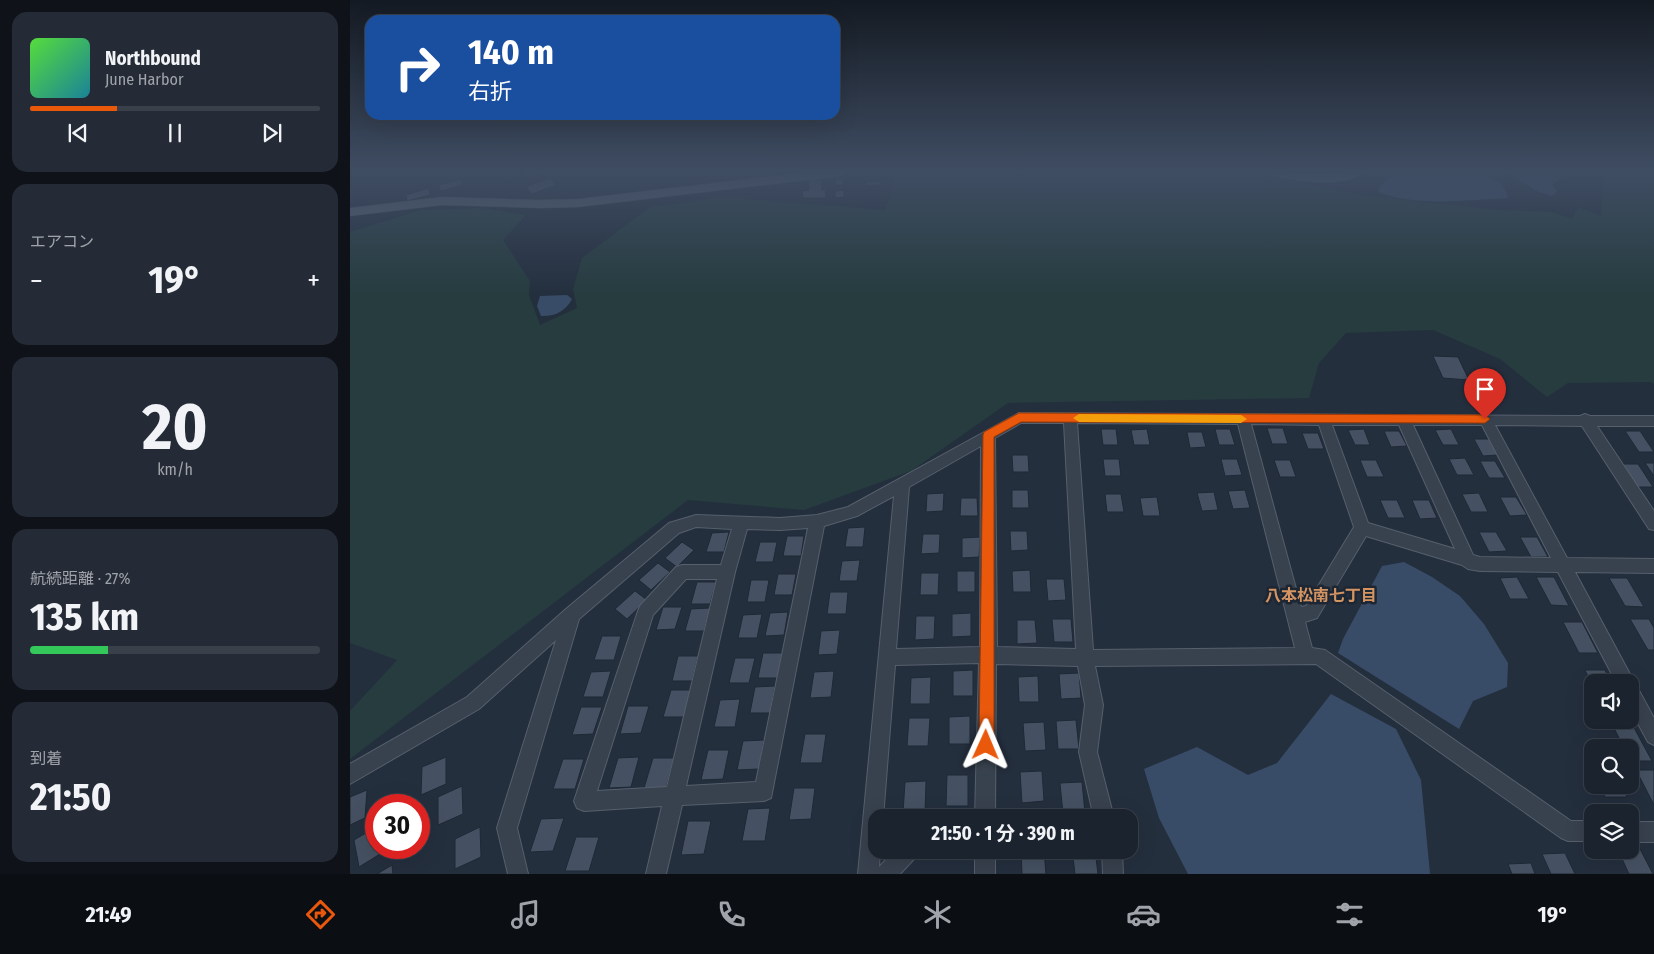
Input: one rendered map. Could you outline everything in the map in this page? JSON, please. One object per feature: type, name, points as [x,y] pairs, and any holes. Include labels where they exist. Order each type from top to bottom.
[{"type":"street","points":[[350,775],[473,703],[572,614],[674,528],[696,521],[780,524],[817,521],[852,512],[1019,418],[1654,420]]},
{"type":"street","points":[[1070,418],[1085,658],[1094,705],[1088,752],[1102,809]]},
{"type":"street","points":[[1243,419],[1305,655]]},
{"type":"street","points":[[1485,419],[1621,674]]},
{"type":"street","points":[[1324,420],[1362,528]]},
{"type":"street","points":[[1404,420],[1468,562]]},
{"type":"street","points":[[1586,420],[1654,524]]},
{"type":"street","points":[[985,809],[988,655],[988,435]]},
{"type":"street","points":[[868,874],[902,485]]},
{"type":"street","points":[[727,572],[682,572],[646,611],[584,800],[764,791],[817,521]]},
{"type":"street","points":[[656,874],[727,572],[741,522]]},
{"type":"street","points":[[1295,616],[1311,613],[1362,528]]},
{"type":"street","points":[[1362,528],[1394,536],[1468,562],[1480,564],[1654,566]]},
{"type":"street","points":[[518,874],[507,828],[572,614]]},
{"type":"street","points":[[887,657],[988,655],[1085,658],[1319,656],[1568,831],[1584,831]]},
{"type":"street","points":[[1639,708],[1654,736]]},
{"type":"street","points":[[1639,832],[1654,832]]},
{"type":"street","points":[[886,874],[900,859]]},
{"type":"street","points":[[985,859],[985,874]]},
{"type":"street","points":[[1112,859],[1113,874]]},
{"type":"green space","points":[[412,213],[512,213],[526,215],[503,240],[530,281],[529,295],[540,325],[577,308],[573,289],[582,258],[642,213],[1554,213],[1572,219],[1575,213],[1593,213],[1601,216],[1601,213],[1654,213],[1654,384],[1651,382],[1568,383],[1547,397],[1500,359],[1433,330],[1346,333],[1319,363],[1309,398],[1008,403],[911,471],[804,510],[688,500],[350,759],[350,711],[397,660],[350,643],[350,232]]},
{"type":"water","points":[[567,295],[572,299],[563,310],[555,314],[541,316],[537,306],[540,296]]},
{"type":"water","points":[[1404,562],[1432,577],[1460,596],[1484,624],[1508,663],[1507,687],[1473,701],[1459,729],[1338,653],[1343,639],[1382,566]]},
{"type":"water","points":[[1331,694],[1396,729],[1421,780],[1430,874],[1188,874],[1159,818],[1144,769],[1197,747],[1248,775],[1277,763]]},
{"type":"building","points":[[1433,356],[1458,357],[1469,380],[1443,378]]},
{"type":"building","points":[[1267,428],[1283,428],[1288,444],[1272,444]]},
{"type":"building","points":[[1101,429],[1116,429],[1118,445],[1103,445]]},
{"type":"building","points":[[1147,429],[1150,445],[1134,445],[1131,430]]},
{"type":"building","points":[[1215,429],[1230,429],[1235,445],[1219,445]]},
{"type":"building","points":[[1364,429],[1370,445],[1355,445],[1348,430]]},
{"type":"building","points":[[1451,429],[1459,445],[1443,445],[1435,430]]},
{"type":"building","points":[[1384,431],[1399,431],[1407,446],[1391,447]]},
{"type":"building","points":[[1625,431],[1640,431],[1654,452],[1639,452]]},
{"type":"building","points":[[1187,432],[1202,432],[1206,447],[1190,448]]},
{"type":"building","points":[[1302,433],[1318,433],[1324,449],[1308,449]]},
{"type":"building","points":[[1474,439],[1489,439],[1498,455],[1483,456]]},
{"type":"building","points":[[1012,455],[1028,455],[1029,472],[1013,472]]},
{"type":"building","points":[[1465,458],[1474,475],[1457,475],[1449,459]]},
{"type":"building","points":[[1103,459],[1119,459],[1121,476],[1105,476]]},
{"type":"building","points":[[1221,459],[1237,459],[1242,475],[1225,476]]},
{"type":"building","points":[[1274,460],[1290,460],[1296,477],[1280,477]]},
{"type":"building","points":[[1360,460],[1376,460],[1384,477],[1367,477]]},
{"type":"building","points":[[1480,461],[1495,461],[1505,478],[1489,478]]},
{"type":"building","points":[[1645,463],[1654,463],[1654,476]]},
{"type":"building","points":[[1622,464],[1638,464],[1653,487],[1637,487]]},
{"type":"building","points":[[1012,490],[1028,490],[1029,508],[1012,508]]},
{"type":"building","points":[[1245,490],[1250,508],[1233,509],[1228,491]]},
{"type":"building","points":[[1214,492],[1218,510],[1202,511],[1197,493]]},
{"type":"building","points":[[944,493],[943,511],[926,512],[927,494]]},
{"type":"building","points":[[1479,493],[1488,512],[1471,512],[1462,494]]},
{"type":"building","points":[[1105,494],[1121,494],[1124,512],[1107,512]]},
{"type":"building","points":[[1157,497],[1160,516],[1143,516],[1140,498]]},
{"type":"building","points":[[1500,497],[1516,497],[1527,515],[1510,516]]},
{"type":"building","points":[[961,498],[977,498],[978,516],[960,516]]},
{"type":"building","points":[[1380,500],[1397,500],[1405,518],[1388,518]]},
{"type":"building","points":[[1412,500],[1429,500],[1437,518],[1420,519]]},
{"type":"building","points":[[865,527],[863,547],[845,547],[848,528]]},
{"type":"building","points":[[1010,531],[1027,531],[1028,550],[1011,551]]},
{"type":"building","points":[[729,532],[724,552],[706,552],[712,533]]},
{"type":"building","points":[[1479,532],[1496,532],[1507,551],[1489,552]]},
{"type":"building","points":[[923,534],[940,534],[939,553],[921,554]]},
{"type":"building","points":[[787,536],[804,536],[801,556],[783,556]]},
{"type":"building","points":[[980,537],[979,557],[962,558],[962,538]]},
{"type":"building","points":[[1520,537],[1537,537],[1548,557],[1531,557]]},
{"type":"building","points":[[682,542],[694,550],[677,567],[665,558]]},
{"type":"building","points":[[760,542],[777,542],[773,562],[755,562]]},
{"type":"building","points":[[860,560],[857,581],[839,581],[842,561]]},
{"type":"building","points":[[658,563],[670,572],[651,590],[639,580]]},
{"type":"building","points":[[1030,570],[1031,592],[1013,592],[1012,571]]},
{"type":"building","points":[[957,571],[975,571],[975,592],[957,592]]},
{"type":"building","points":[[921,573],[939,573],[938,595],[920,595]]},
{"type":"building","points":[[778,574],[796,574],[792,595],[774,595]]},
{"type":"building","points":[[1517,577],[1529,599],[1510,599],[1500,578]]},
{"type":"building","points":[[1536,577],[1554,577],[1569,606],[1551,605]]},
{"type":"building","points":[[1609,578],[1627,578],[1644,607],[1625,606]]},
{"type":"building","points":[[1046,579],[1064,579],[1066,600],[1048,601]]},
{"type":"building","points":[[751,580],[769,580],[765,602],[747,602]]},
{"type":"building","points":[[697,582],[716,582],[710,604],[691,604]]},
{"type":"building","points":[[635,591],[647,600],[627,619],[615,609]]},
{"type":"building","points":[[830,592],[848,592],[846,614],[827,614]]},
{"type":"building","points":[[663,607],[682,607],[675,629],[656,630]]},
{"type":"building","points":[[710,608],[704,631],[685,631],[691,609]]},
{"type":"building","points":[[788,612],[784,635],[765,636],[770,613]]},
{"type":"building","points":[[971,613],[971,636],[952,637],[952,614]]},
{"type":"building","points":[[762,614],[757,638],[738,638],[743,615]]},
{"type":"building","points":[[916,616],[935,616],[934,639],[915,640]]},
{"type":"building","points":[[1052,619],[1071,619],[1073,642],[1054,642]]},
{"type":"building","points":[[1630,619],[1649,619],[1654,628],[1654,650],[1648,650]]},
{"type":"building","points":[[1017,620],[1035,620],[1037,643],[1017,644]]},
{"type":"building","points":[[1563,622],[1582,622],[1598,653],[1579,653]]},
{"type":"building","points":[[840,630],[837,654],[818,655],[821,631]]},
{"type":"building","points":[[602,636],[621,636],[614,660],[594,660]]},
{"type":"building","points":[[763,653],[782,653],[778,678],[758,678]]},
{"type":"building","points":[[678,656],[698,656],[692,681],[672,681]]},
{"type":"building","points":[[735,658],[755,658],[749,683],[729,683]]},
{"type":"building","points":[[973,670],[973,696],[953,696],[953,671]]},
{"type":"building","points":[[1585,670],[1605,670],[1607,674],[1587,674]]},
{"type":"building","points":[[611,671],[603,697],[583,697],[591,672]]},
{"type":"building","points":[[834,671],[831,697],[810,698],[814,672]]},
{"type":"building","points":[[1079,673],[1081,698],[1061,699],[1059,674]]},
{"type":"building","points":[[1038,676],[1039,702],[1019,702],[1018,677]]},
{"type":"building","points":[[931,677],[930,704],[910,704],[911,678]]},
{"type":"building","points":[[775,686],[770,713],[750,713],[755,687]]},
{"type":"building","points":[[671,690],[691,690],[684,717],[663,717]]},
{"type":"building","points":[[740,699],[735,727],[714,727],[720,700]]},
{"type":"building","points":[[628,706],[649,706],[641,733],[620,734]]},
{"type":"building","points":[[581,707],[602,707],[593,734],[572,735]]},
{"type":"building","points":[[970,716],[970,744],[949,744],[949,717]]},
{"type":"building","points":[[909,718],[930,718],[928,746],[907,746]]},
{"type":"building","points":[[1076,720],[1079,749],[1058,749],[1056,721]]},
{"type":"building","points":[[1044,722],[1046,750],[1025,751],[1023,723]]},
{"type":"building","points":[[1614,729],[1635,729],[1652,761],[1639,761],[1639,739],[1620,739]]},
{"type":"building","points":[[805,734],[826,734],[822,763],[800,763]]},
{"type":"building","points":[[764,740],[759,769],[737,770],[743,741]]},
{"type":"building","points":[[708,750],[729,750],[723,779],[701,780]]},
{"type":"building","points":[[446,757],[446,784],[421,794],[422,767]]},
{"type":"building","points":[[639,757],[631,787],[609,788],[618,758]]},
{"type":"building","points":[[653,758],[674,758],[666,788],[644,788]]},
{"type":"building","points":[[563,759],[584,759],[575,789],[553,789]]},
{"type":"building","points":[[1639,770],[1654,770],[1654,805],[1639,776]]},
{"type":"building","points":[[1042,771],[1044,801],[1022,803],[1020,772]]},
{"type":"building","points":[[947,775],[968,775],[968,806],[946,806]]},
{"type":"building","points":[[926,781],[925,809],[903,809],[905,782]]},
{"type":"building","points":[[1082,782],[1085,809],[1063,809],[1060,783]]},
{"type":"building","points":[[462,786],[463,814],[438,825],[438,797]]},
{"type":"building","points":[[794,788],[815,788],[811,819],[789,820]]},
{"type":"building","points":[[367,790],[367,794],[365,794],[365,818],[350,825],[350,797]]},
{"type":"building","points":[[1604,794],[1626,794],[1627,797],[1605,797]]},
{"type":"building","points":[[770,808],[765,841],[742,841],[748,809]]},
{"type":"building","points":[[564,818],[553,851],[530,852],[541,819]]},
{"type":"building","points":[[688,821],[711,821],[704,854],[681,855]]},
{"type":"building","points":[[480,827],[481,857],[455,869],[455,839]]},
{"type":"building","points":[[365,834],[365,859],[372,859],[359,867],[354,840]]},
{"type":"building","points":[[576,837],[599,837],[589,871],[565,871]]},
{"type":"building","points":[[1639,847],[1653,874],[1629,874],[1622,859],[1639,859]]},
{"type":"building","points":[[1565,853],[1575,874],[1551,874],[1542,854]]},
{"type":"building","points":[[1021,859],[1045,859],[1046,874],[1022,874]]},
{"type":"building","points":[[1073,859],[1096,859],[1098,874],[1075,874]]},
{"type":"building","points":[[1531,863],[1535,874],[1512,874],[1508,864]]},
{"type":"building","points":[[392,865],[393,874],[377,874]]},
{"type":"slow traffic","points":[[1079,418],[1241,419]]},
{"type":"district","name":"八本松南七丁目","points":[[1321,595]]},
{"type":"route","points":[[986,745],[988,435],[1019,418],[1485,419]]}]
